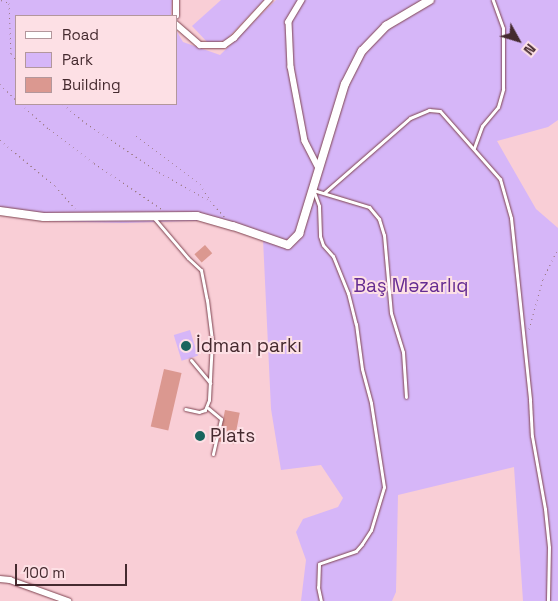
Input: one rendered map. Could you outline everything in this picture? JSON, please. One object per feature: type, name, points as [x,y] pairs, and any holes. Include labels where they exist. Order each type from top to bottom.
[{"type":"street","points":[[176,0],[176,15]]},
{"type":"street","points":[[178,26],[200,45],[224,46],[234,38],[269,0]]},
{"type":"street","points":[[302,0],[289,22],[291,67],[305,141],[318,166]]},
{"type":"street","points":[[0,211],[44,217],[80,218],[197,216],[233,226],[288,246],[299,234],[318,166],[345,84],[362,51],[386,26],[430,0]]},
{"type":"street","points":[[0,579],[10,580],[68,601]]},
{"type":"lane","points":[[474,148],[482,126],[498,107],[503,89],[503,28],[493,0]]},
{"type":"lane","points":[[324,193],[410,118],[429,110],[440,111],[500,179],[506,194],[511,218],[532,436],[545,509],[549,547],[548,601]]},
{"type":"lane","points":[[312,190],[369,207],[376,212],[383,227],[389,299],[403,352],[406,397]]},
{"type":"lane","points":[[312,190],[319,206],[320,236],[323,245],[333,256],[348,293],[356,324],[362,369],[371,403],[384,487],[371,530],[362,544],[356,551],[319,564],[318,586],[321,601]]},
{"type":"lane","points":[[153,217],[188,258],[201,270],[212,340],[208,408]]},
{"type":"lane","points":[[191,360],[210,383]]},
{"type":"lane","points":[[185,409],[199,412],[208,408]]},
{"type":"lane","points":[[208,408],[221,418],[213,454]]},
{"type":"lane","points":[[47,593],[52,601]]},
{"type":"path","points":[[1,0],[9,3],[11,54],[15,59]]},
{"type":"path","points":[[0,84],[15,99]]},
{"type":"path","points":[[21,105],[79,151],[173,217]]},
{"type":"path","points":[[64,105],[86,123],[159,172],[210,201]]},
{"type":"path","points":[[136,136],[200,184],[210,201],[233,226]]},
{"type":"path","points":[[0,140],[73,203],[80,218]]},
{"type":"path","points":[[524,344],[543,279],[558,248]]},
{"type":"green space","name":"Baş Məzarlıq","points":[[0,0],[172,0],[171,15],[15,15],[15,105],[178,105],[178,33],[183,42],[220,55],[276,0],[558,0],[558,120],[548,127],[497,141],[536,209],[558,228],[558,601],[523,601],[514,467],[398,495],[396,592],[392,601],[301,601],[306,560],[296,532],[303,519],[338,507],[343,498],[321,465],[281,470],[271,409],[263,239],[222,220],[123,223],[46,221],[0,211]]},
{"type":"green space","points":[[221,0],[264,0],[226,40],[209,44],[192,26]]},
{"type":"green space","name":"İdman parkı","points":[[190,330],[198,356],[182,361],[174,335]]},
{"type":"building","points":[[205,245],[212,253],[202,262],[194,254]]},
{"type":"building","points":[[164,369],[182,373],[168,431],[151,426]]},
{"type":"building","points":[[225,410],[240,413],[234,444],[219,441]]},
{"type":"place","name":"İdman parkı","points":[[186,346]]},
{"type":"place","name":"Plats","points":[[200,436]]}]
